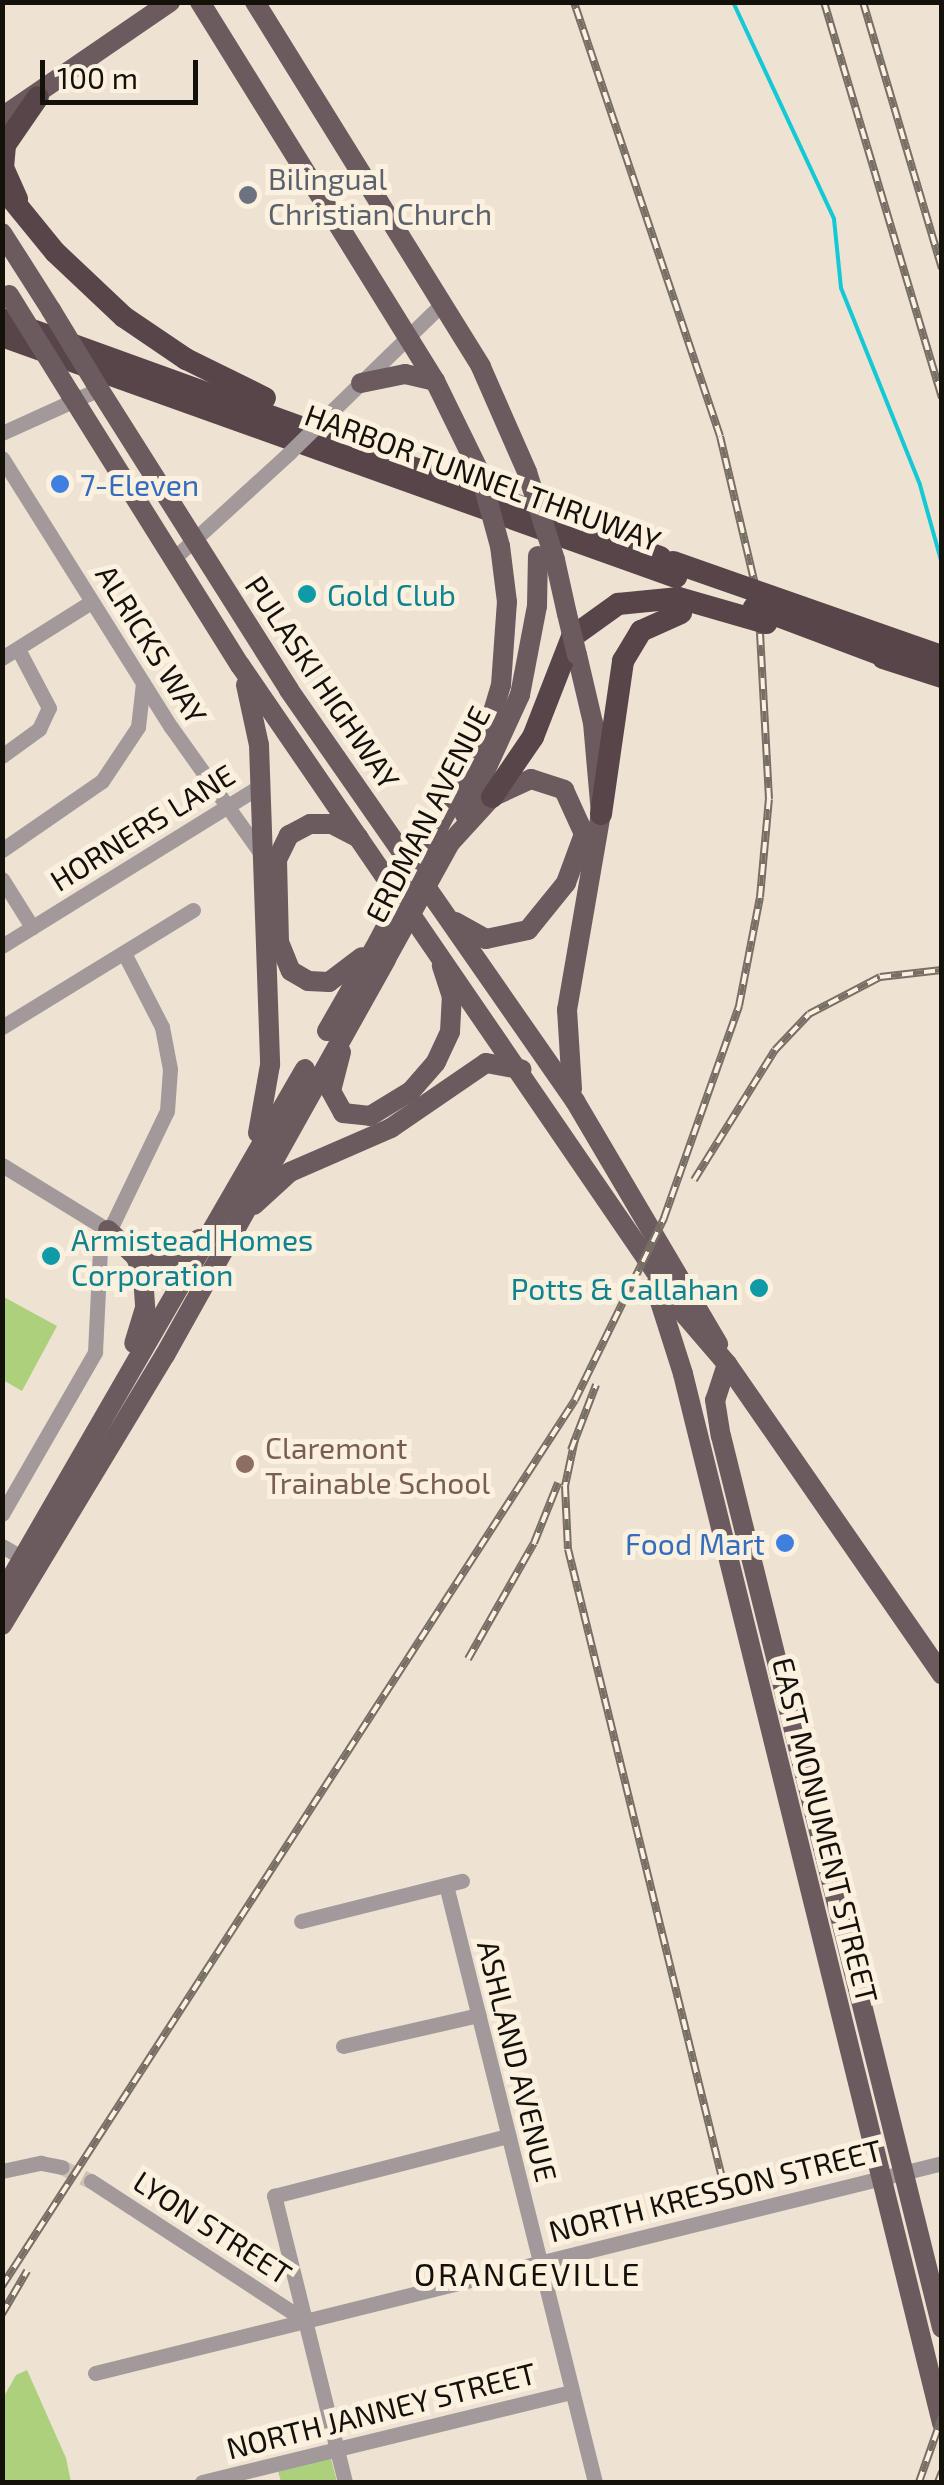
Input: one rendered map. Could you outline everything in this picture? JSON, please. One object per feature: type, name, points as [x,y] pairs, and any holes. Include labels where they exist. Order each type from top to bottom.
[{"type":"highway","points":[[38,98],[12,131],[3,156],[6,180],[38,231]]},
{"type":"highway","points":[[2,186],[38,231],[102,298],[156,340],[364,444]]},
{"type":"highway","name":"HARBOR TUNNEL THRUWAY","points":[[2,320],[364,444],[677,588],[942,656]]},
{"type":"highway","name":"HARBOR TUNNEL THRUWAY","points":[[2,336],[677,588],[942,677]]},
{"type":"highway","points":[[602,814],[623,661],[677,588]]},
{"type":"highway","points":[[492,797],[533,737],[572,637],[618,604],[677,588],[801,636],[900,662]]},
{"type":"main road","points":[[2,116],[38,98],[170,2]]},
{"type":"main road","name":"ERDMAN AVENUE","points":[[200,2],[435,381],[480,473],[500,546],[507,602],[501,685],[484,742],[444,835]]},
{"type":"main road","name":"ERDMAN AVENUE","points":[[2,1626],[235,1224],[520,695],[546,558],[527,472],[494,392],[255,2]]},
{"type":"main road","name":"PULASKI HIGHWAY","points":[[2,232],[50,310],[82,396],[113,410],[192,542],[324,740],[574,1101],[695,1299],[727,1364]]},
{"type":"main road","name":"PULASKI HIGHWAY","points":[[6,290],[82,396],[172,560],[301,755],[522,1069],[642,1254],[727,1364],[942,1675]]},
{"type":"main road","points":[[361,383],[405,374],[435,381]]},
{"type":"main road","points":[[546,558],[567,614],[593,724],[602,814],[566,1023],[574,1101]]},
{"type":"main road","points":[[240,664],[257,724],[270,1087],[241,1177]]},
{"type":"main road","points":[[301,755],[324,740]]},
{"type":"main road","points":[[444,835],[492,797],[531,780],[564,790],[582,822],[578,858],[552,905],[518,936],[486,938],[446,915]]},
{"type":"main road","points":[[360,838],[320,823],[299,828],[283,842],[277,860],[280,951],[290,971],[319,983],[340,976],[382,950]]},
{"type":"main road","points":[[382,950],[331,1082],[338,1108],[352,1117],[397,1102],[444,1048],[452,997],[430,937]]},
{"type":"main road","name":"ERDMAN AVENUE","points":[[2,1594],[210,1227],[382,950]]},
{"type":"main road","points":[[235,1224],[279,1180],[380,1134],[486,1063],[522,1069]]},
{"type":"main road","points":[[108,1230],[162,1263],[210,1227]]},
{"type":"main road","points":[[102,1422],[146,1298],[136,1257],[108,1230]]},
{"type":"main road","name":"EAST MONUMENT STREET","points":[[642,1254],[683,1374],[942,2423]]},
{"type":"main road","name":"EAST MONUMENT STREET","points":[[727,1364],[716,1400],[721,1436],[942,2328]]},
{"type":"street","points":[[172,560],[442,304]]},
{"type":"street","points":[[2,433],[82,396]]},
{"type":"street","name":"ALRICKS WAY","points":[[2,458],[143,683],[227,810],[262,855]]},
{"type":"street","points":[[2,658],[92,602]]},
{"type":"street","points":[[2,756],[39,729],[49,708],[18,649]]},
{"type":"street","points":[[138,726],[143,683]]},
{"type":"street","points":[[2,850],[83,798],[138,726],[162,712]]},
{"type":"street","name":"HORNERS LANE","points":[[2,946],[227,810],[260,786]]},
{"type":"street","points":[[2,879],[32,927]]},
{"type":"street","points":[[2,1027],[193,910]]},
{"type":"street","points":[[2,1514],[95,1352],[96,1266],[108,1230],[158,1138],[170,1092],[162,1027],[124,953]]},
{"type":"street","points":[[2,1165],[108,1230]]},
{"type":"street","points":[[2,1546],[23,1558]]},
{"type":"street","name":"ASHLAND AVENUE","points":[[300,1921],[454,1883],[478,2015],[595,2482]]},
{"type":"street","points":[[343,2046],[478,2015]]},
{"type":"street","points":[[345,2482],[274,2196],[508,2136]]},
{"type":"street","points":[[2,2171],[41,2163],[62,2166]]},
{"type":"street","name":"NORTH KRESSON STREET","points":[[95,2372],[942,2163]]},
{"type":"street","name":"LYON STREET","points":[[91,2181],[304,2320]]},
{"type":"street","name":"NORTH JANNEY STREET","points":[[202,2482],[572,2392]]},
{"type":"green space","points":[[2,1296],[57,1326],[22,1391],[3,1380]]},
{"type":"green space","points":[[27,2370],[66,2458],[71,2482],[3,2482],[3,2398],[16,2375]]},
{"type":"green space","points":[[331,2458],[337,2482],[281,2482],[278,2471]]},
{"type":"waterway","points":[[733,2],[834,219],[841,288],[920,485],[942,564]]},
{"type":"tunnel","points":[[62,2167],[91,2181]]},
{"type":"railway","points":[[2,2286],[575,1400],[664,1218],[739,1006],[760,897],[769,799],[758,597],[720,436],[574,2]]},
{"type":"railway","points":[[824,2],[942,398]]},
{"type":"railway","points":[[863,2],[942,269]]},
{"type":"railway","points":[[694,1180],[775,1050],[809,1014],[880,977],[942,970]]},
{"type":"railway","points":[[571,1450],[596,1385]]},
{"type":"railway","points":[[575,1439],[565,1486],[568,1549],[725,2190]]},
{"type":"railway","points":[[468,1659],[534,1543],[558,1483]]},
{"type":"railway","points":[[2,2314],[27,2271]]},
{"type":"railway","points":[[919,2482],[942,2417]]},
{"type":"railway","points":[[938,2482],[942,2472]]},
{"type":"place","name":"Bilingual Christian Church","points":[[248,195]]},
{"type":"place","name":"7-Eleven","points":[[60,484]]},
{"type":"place","name":"Gold Club","points":[[307,594]]},
{"type":"place","name":"Armistead Homes Corporation","points":[[51,1256]]},
{"type":"place","name":"Potts & Callahan","points":[[759,1288]]},
{"type":"place","name":"Claremont Trainable School","points":[[245,1464]]},
{"type":"place","name":"Food Mart","points":[[785,1543]]},
{"type":"district","name":"ORANGEVILLE","points":[[528,2273]]}]
